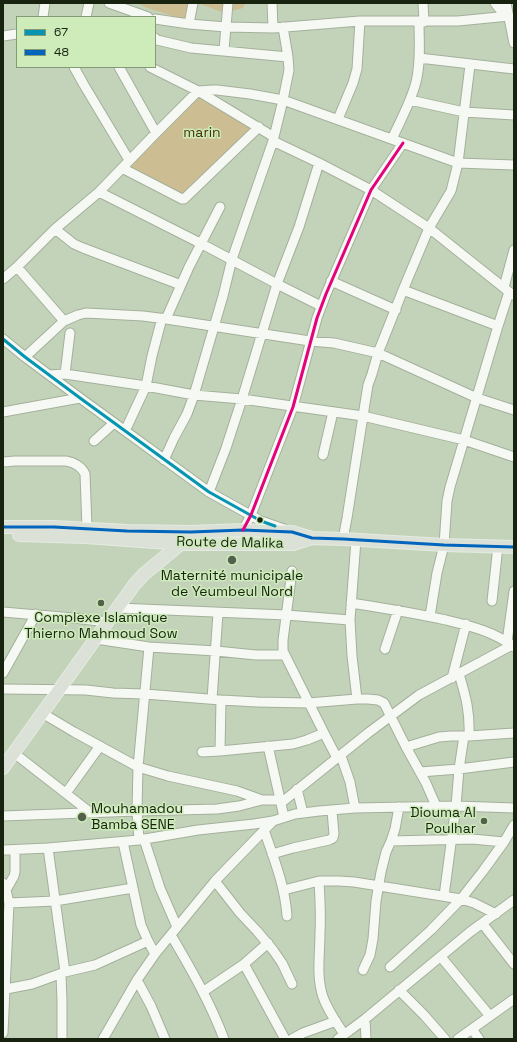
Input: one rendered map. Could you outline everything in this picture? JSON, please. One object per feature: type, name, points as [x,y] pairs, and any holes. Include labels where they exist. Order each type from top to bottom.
[{"type":"main road","name":"Route de Malika","points":[[3,527],[87,528],[127,531],[191,532],[243,530],[292,532],[312,538],[514,547]]},
{"type":"main road","points":[[3,768],[134,585],[159,561],[182,544],[191,532]]},
{"type":"main road","name":"Route de Malika","points":[[3,534],[86,537],[182,544],[293,544],[312,538]]},
{"type":"street","points":[[43,16],[45,3]]},
{"type":"street","points":[[86,16],[89,3]]},
{"type":"street","points":[[109,3],[145,16]]},
{"type":"street","points":[[189,24],[193,3]]},
{"type":"street","points":[[224,50],[228,3]]},
{"type":"street","points":[[272,3],[273,28]]},
{"type":"street","points":[[392,139],[410,100],[416,82],[423,3]]},
{"type":"street","points":[[495,3],[507,16]]},
{"type":"street","points":[[506,3],[507,16],[514,42]]},
{"type":"street","points":[[157,19],[189,24],[226,27],[273,28],[360,22],[470,21],[507,16]]},
{"type":"street","points":[[338,120],[357,69],[360,22]]},
{"type":"street","points":[[164,460],[187,414],[194,395],[223,296],[232,259],[274,139],[289,70],[283,27]]},
{"type":"street","points":[[3,36],[16,34]]},
{"type":"street","points":[[156,39],[191,48],[288,57]]},
{"type":"street","points":[[419,58],[514,69]]},
{"type":"street","points":[[343,539],[368,385],[378,353],[429,228],[451,191],[458,163],[470,65]]},
{"type":"street","points":[[75,68],[129,160]]},
{"type":"street","points":[[120,68],[156,133]]},
{"type":"street","points":[[152,68],[198,91],[259,127],[274,139],[371,190],[429,228],[509,292]]},
{"type":"street","points":[[3,279],[55,229],[99,192],[198,91],[217,90],[283,100],[458,163],[514,165]]},
{"type":"street","points":[[410,100],[464,112],[514,115]]},
{"type":"street","points":[[122,168],[184,199],[259,127]]},
{"type":"street","points":[[243,530],[251,515],[293,407],[317,318],[332,281],[371,190],[403,143]]},
{"type":"street","points":[[209,492],[226,448],[277,284],[299,227],[319,163]]},
{"type":"street","points":[[99,192],[322,306]]},
{"type":"street","points":[[125,431],[146,386],[152,356],[164,319],[220,207]]},
{"type":"street","points":[[55,229],[74,244],[180,285]]},
{"type":"street","points":[[430,616],[437,573],[444,545],[447,501],[454,470],[509,292],[514,250]]},
{"type":"street","points":[[17,267],[64,321]]},
{"type":"street","points":[[332,281],[396,310]]},
{"type":"street","points":[[403,290],[498,326]]},
{"type":"street","points":[[25,357],[64,321],[78,315],[86,313],[144,316],[339,344],[378,353],[477,398],[514,410]]},
{"type":"street","points":[[65,374],[70,333]]},
{"type":"street","points":[[3,339],[49,375],[209,492],[261,521],[292,532]]},
{"type":"street","points":[[49,375],[65,374],[194,395],[242,399],[363,416],[464,440],[514,457]]},
{"type":"street","points":[[3,412],[80,398]]},
{"type":"street","points":[[323,455],[333,412]]},
{"type":"street","points":[[94,440],[114,423]]},
{"type":"street","points":[[3,462],[70,461],[81,467],[85,474],[87,528]]},
{"type":"street","points":[[356,540],[350,620],[356,699]]},
{"type":"street","points":[[492,601],[498,546]]},
{"type":"street","points":[[292,571],[282,640],[285,655],[308,703],[339,757],[350,782],[355,808]]},
{"type":"street","points":[[512,645],[514,592]]},
{"type":"street","points":[[351,603],[398,610],[466,624],[492,633],[512,645]]},
{"type":"street","points":[[118,608],[350,620]]},
{"type":"street","points":[[385,649],[398,610]]},
{"type":"street","points":[[3,612],[108,622]]},
{"type":"street","points":[[218,613],[216,651],[220,751]]},
{"type":"street","points":[[3,673],[36,614]]},
{"type":"street","points":[[444,896],[452,840],[459,769],[470,719],[468,708],[456,676],[466,624]]},
{"type":"street","points":[[96,639],[149,647],[256,655],[285,655]]},
{"type":"street","points":[[42,713],[138,767],[174,777],[237,791],[262,800],[280,802],[419,695],[512,645]]},
{"type":"street","points":[[149,647],[138,767],[137,811],[142,840],[174,931],[204,991],[224,1039]]},
{"type":"street","points":[[3,689],[86,690],[217,700],[308,703],[356,699],[378,700],[381,701],[386,707],[391,716],[436,806]]},
{"type":"street","points":[[202,752],[293,744],[324,733]]},
{"type":"street","points":[[406,747],[439,737],[514,733]]},
{"type":"street","points":[[66,793],[100,746]]},
{"type":"street","points":[[268,746],[284,817]]},
{"type":"street","points":[[14,753],[91,813]]},
{"type":"street","points":[[420,772],[514,762]]},
{"type":"street","points":[[297,789],[304,813]]},
{"type":"street","points":[[3,816],[217,809],[239,806],[262,800]]},
{"type":"street","points":[[3,850],[48,848],[142,840],[198,830],[273,820],[304,813],[355,808],[456,806],[514,808]]},
{"type":"street","points":[[363,970],[370,955],[373,939],[376,901],[386,852],[395,829],[399,807]]},
{"type":"street","points":[[272,854],[333,838],[332,810]]},
{"type":"street","points":[[103,1039],[137,980],[155,954],[215,881],[273,820]]},
{"type":"street","points":[[390,966],[431,930],[461,899],[483,871],[513,828]]},
{"type":"street","points":[[264,830],[284,890],[287,916]]},
{"type":"street","points":[[391,842],[452,840],[486,840],[504,842]]},
{"type":"street","points":[[123,842],[141,925],[155,954]]},
{"type":"street","points":[[48,848],[63,973],[62,1039]]},
{"type":"street","points":[[3,1033],[9,903],[5,886],[14,876],[15,850]]},
{"type":"street","points":[[215,881],[240,913],[268,943],[282,963],[292,984]]},
{"type":"street","points":[[284,890],[319,881],[354,882],[461,899],[474,903],[496,914]]},
{"type":"street","points":[[319,881],[320,932],[318,975],[323,997],[331,1015],[336,1022],[341,1036],[365,1019],[470,932],[514,900]]},
{"type":"street","points":[[9,903],[55,901],[133,888]]},
{"type":"street","points":[[482,923],[514,964]]},
{"type":"street","points":[[6,989],[32,984],[63,973],[95,965],[148,941]]},
{"type":"street","points":[[204,991],[244,964],[268,943]]},
{"type":"street","points":[[441,957],[490,1016]]},
{"type":"street","points":[[244,964],[285,1039]]},
{"type":"street","points":[[137,980],[151,1006],[165,1039]]},
{"type":"street","points":[[399,990],[445,1039]]},
{"type":"street","points":[[458,1039],[490,1016],[513,1002]]},
{"type":"street","points":[[365,1019],[366,1039]]},
{"type":"street","points":[[292,1039],[303,1033],[336,1022]]},
{"type":"street","points":[[109,1029],[113,1039]]},
{"type":"street","points":[[472,1029],[479,1039]]},
{"type":"green space","points":[[137,3],[190,3],[186,20],[147,8]]},
{"type":"green space","points":[[198,3],[245,3],[243,8],[224,13]]},
{"type":"green space","name":"marin","points":[[197,94],[255,125],[183,195],[126,164]]},
{"type":"transit line","points":[[243,530],[251,515],[293,407],[317,318],[326,294],[371,190],[403,143]]},
{"type":"transit line","name":"67","points":[[3,339],[80,398],[209,492],[261,521],[275,526]]},
{"type":"transit line","name":"48","points":[[3,527],[54,527],[127,531],[191,532],[243,530],[292,532],[312,538],[514,547]]},
{"type":"place","name":"Maternité municipale de Yeumbeul Nord","points":[[232,560]]},
{"type":"place","name":"Complexe Islamique Thierno Mahmoud Sow","points":[[101,603]]},
{"type":"place","name":"Mouhamadou Bamba SENE","points":[[82,817]]},
{"type":"place","name":"Diouma Al Poulhar","points":[[484,821]]}]
